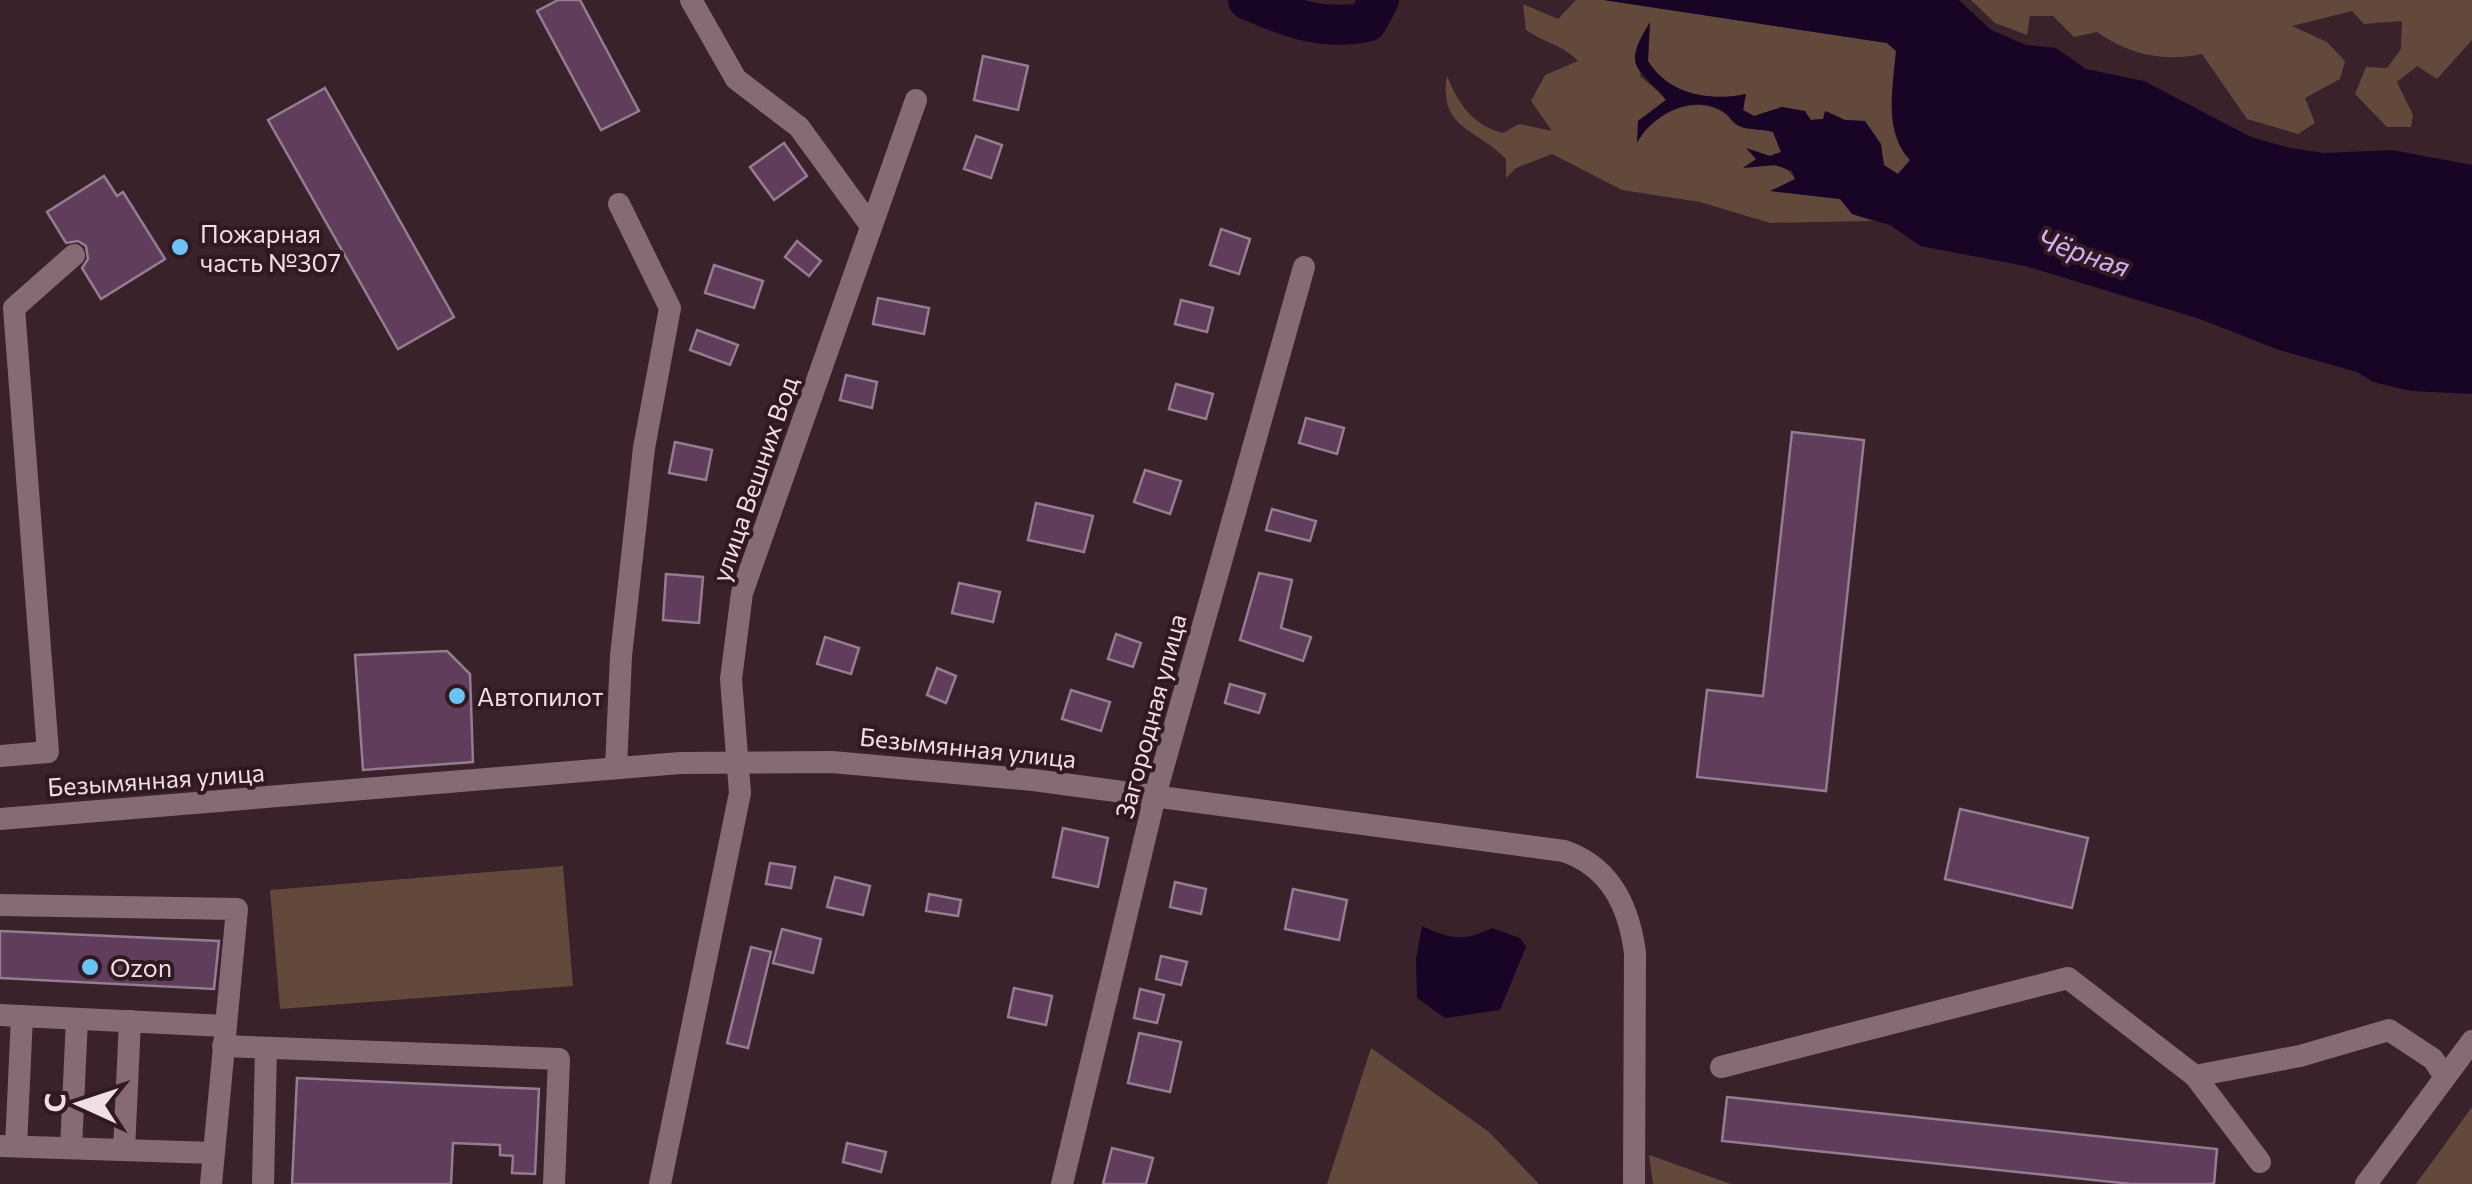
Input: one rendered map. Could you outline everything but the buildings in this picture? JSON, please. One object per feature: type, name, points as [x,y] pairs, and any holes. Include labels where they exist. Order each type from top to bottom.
[{"type":"street","points":[[691,0],[736,79],[800,127],[871,226]]},
{"type":"street","name":"улица Вешних Вод","points":[[660,1184],[740,793],[731,679],[742,592],[916,100]]},
{"type":"street","points":[[616,767],[621,656],[642,467],[670,308],[619,204]]},
{"type":"street","points":[[0,756],[48,752],[14,308],[74,255]]},
{"type":"street","name":"Загородная улица","points":[[1062,1184],[1155,796],[1304,267]]},
{"type":"street","name":"Безымянная улица","points":[[0,819],[616,767],[736,761],[920,767],[1564,851],[1595,864],[1622,902],[1635,953],[1634,1184]]},
{"type":"street","points":[[0,904],[237,909],[210,1184]]},
{"type":"street","points":[[1722,1067],[2068,978],[2195,1076],[2260,1162]]},
{"type":"street","points":[[212,1152],[8,1146],[11,1016],[130,1022],[224,1036],[266,1048],[559,1058],[554,1184]]},
{"type":"street","points":[[70,1148],[77,1019]]},
{"type":"street","points":[[124,1150],[130,1022]]},
{"type":"street","points":[[2195,1076],[2300,1056],[2388,1030],[2433,1059],[2445,1077]]},
{"type":"street","points":[[2366,1184],[2472,1041]]},
{"type":"street","points":[[262,1184],[266,1048]]},
{"type":"shaded area","points":[[1576,0],[1604,0],[1887,43],[1896,51],[1894,123],[1910,160],[1898,174],[1883,165],[1880,144],[1865,121],[1845,120],[1826,111],[1823,119],[1811,120],[1782,107],[1754,116],[1743,111],[1745,94],[1704,96],[1678,88],[1648,61],[1649,24],[1640,76],[1667,99],[1638,121],[1638,141],[1654,122],[1676,109],[1713,107],[1739,126],[1773,132],[1781,152],[1770,156],[1748,150],[1757,159],[1746,167],[1774,166],[1791,173],[1795,179],[1773,191],[1841,199],[1852,214],[1873,221],[1770,223],[1700,202],[1622,190],[1552,154],[1516,168],[1506,178],[1506,159],[1462,126],[1448,107],[1447,76],[1462,104],[1492,130],[1503,133],[1519,124],[1552,131],[1531,101],[1545,75],[1578,61],[1526,30],[1523,4],[1558,19]]},
{"type":"shaded area","points":[[1971,0],[2472,0],[2472,40],[2437,79],[2417,66],[2397,82],[2413,115],[2411,127],[2387,127],[2355,94],[2366,67],[2387,68],[2401,49],[2402,21],[2364,24],[2352,11],[2292,26],[2327,42],[2345,61],[2340,79],[2305,98],[2315,123],[2298,134],[2247,119],[2202,54],[2160,57],[2134,51],[2097,32],[2074,37],[2053,16],[2030,16],[2027,35],[1995,23]]},
{"type":"shaded area","points":[[563,866],[573,986],[280,1009],[270,890]]},
{"type":"shaded area","points":[[1371,1048],[1489,1132],[1539,1184],[1327,1184]]},
{"type":"shaded area","points":[[2472,1107],[2472,1184],[2416,1184]]},
{"type":"shaded area","points":[[1649,1155],[1731,1184],[1653,1184]]},
{"type":"water","points":[[1604,0],[1959,0],[1991,30],[2026,45],[2056,48],[2086,69],[2144,81],[2251,137],[2325,153],[2392,150],[2472,165],[2472,394],[2411,391],[2373,382],[2357,372],[2279,350],[2200,319],[2025,266],[1920,246],[1890,225],[1852,214],[1840,199],[1770,191],[1795,179],[1792,171],[1776,165],[1743,168],[1756,159],[1746,148],[1770,156],[1781,152],[1773,132],[1742,127],[1712,106],[1699,104],[1674,110],[1652,124],[1637,143],[1638,121],[1666,100],[1641,73],[1635,58],[1650,22],[1648,61],[1678,88],[1704,96],[1746,94],[1743,110],[1754,116],[1782,107],[1805,111],[1811,120],[1823,119],[1825,111],[1845,120],[1865,121],[1881,144],[1884,165],[1898,174],[1910,160],[1893,123],[1896,51],[1887,43]]},
{"type":"water","points":[[1422,926],[1457,937],[1492,928],[1520,938],[1526,947],[1500,1010],[1445,1018],[1417,998],[1416,960]]},
{"type":"waterway","name":"Чёрная","points":[[1248,0],[1292,17],[1336,25],[1367,22],[1379,0]]},
{"type":"place","name":"Пожарная часть №307","points":[[180,247]]},
{"type":"place","name":"Автопилот","points":[[457,696]]},
{"type":"place","name":"Ozon","points":[[90,967]]}]
